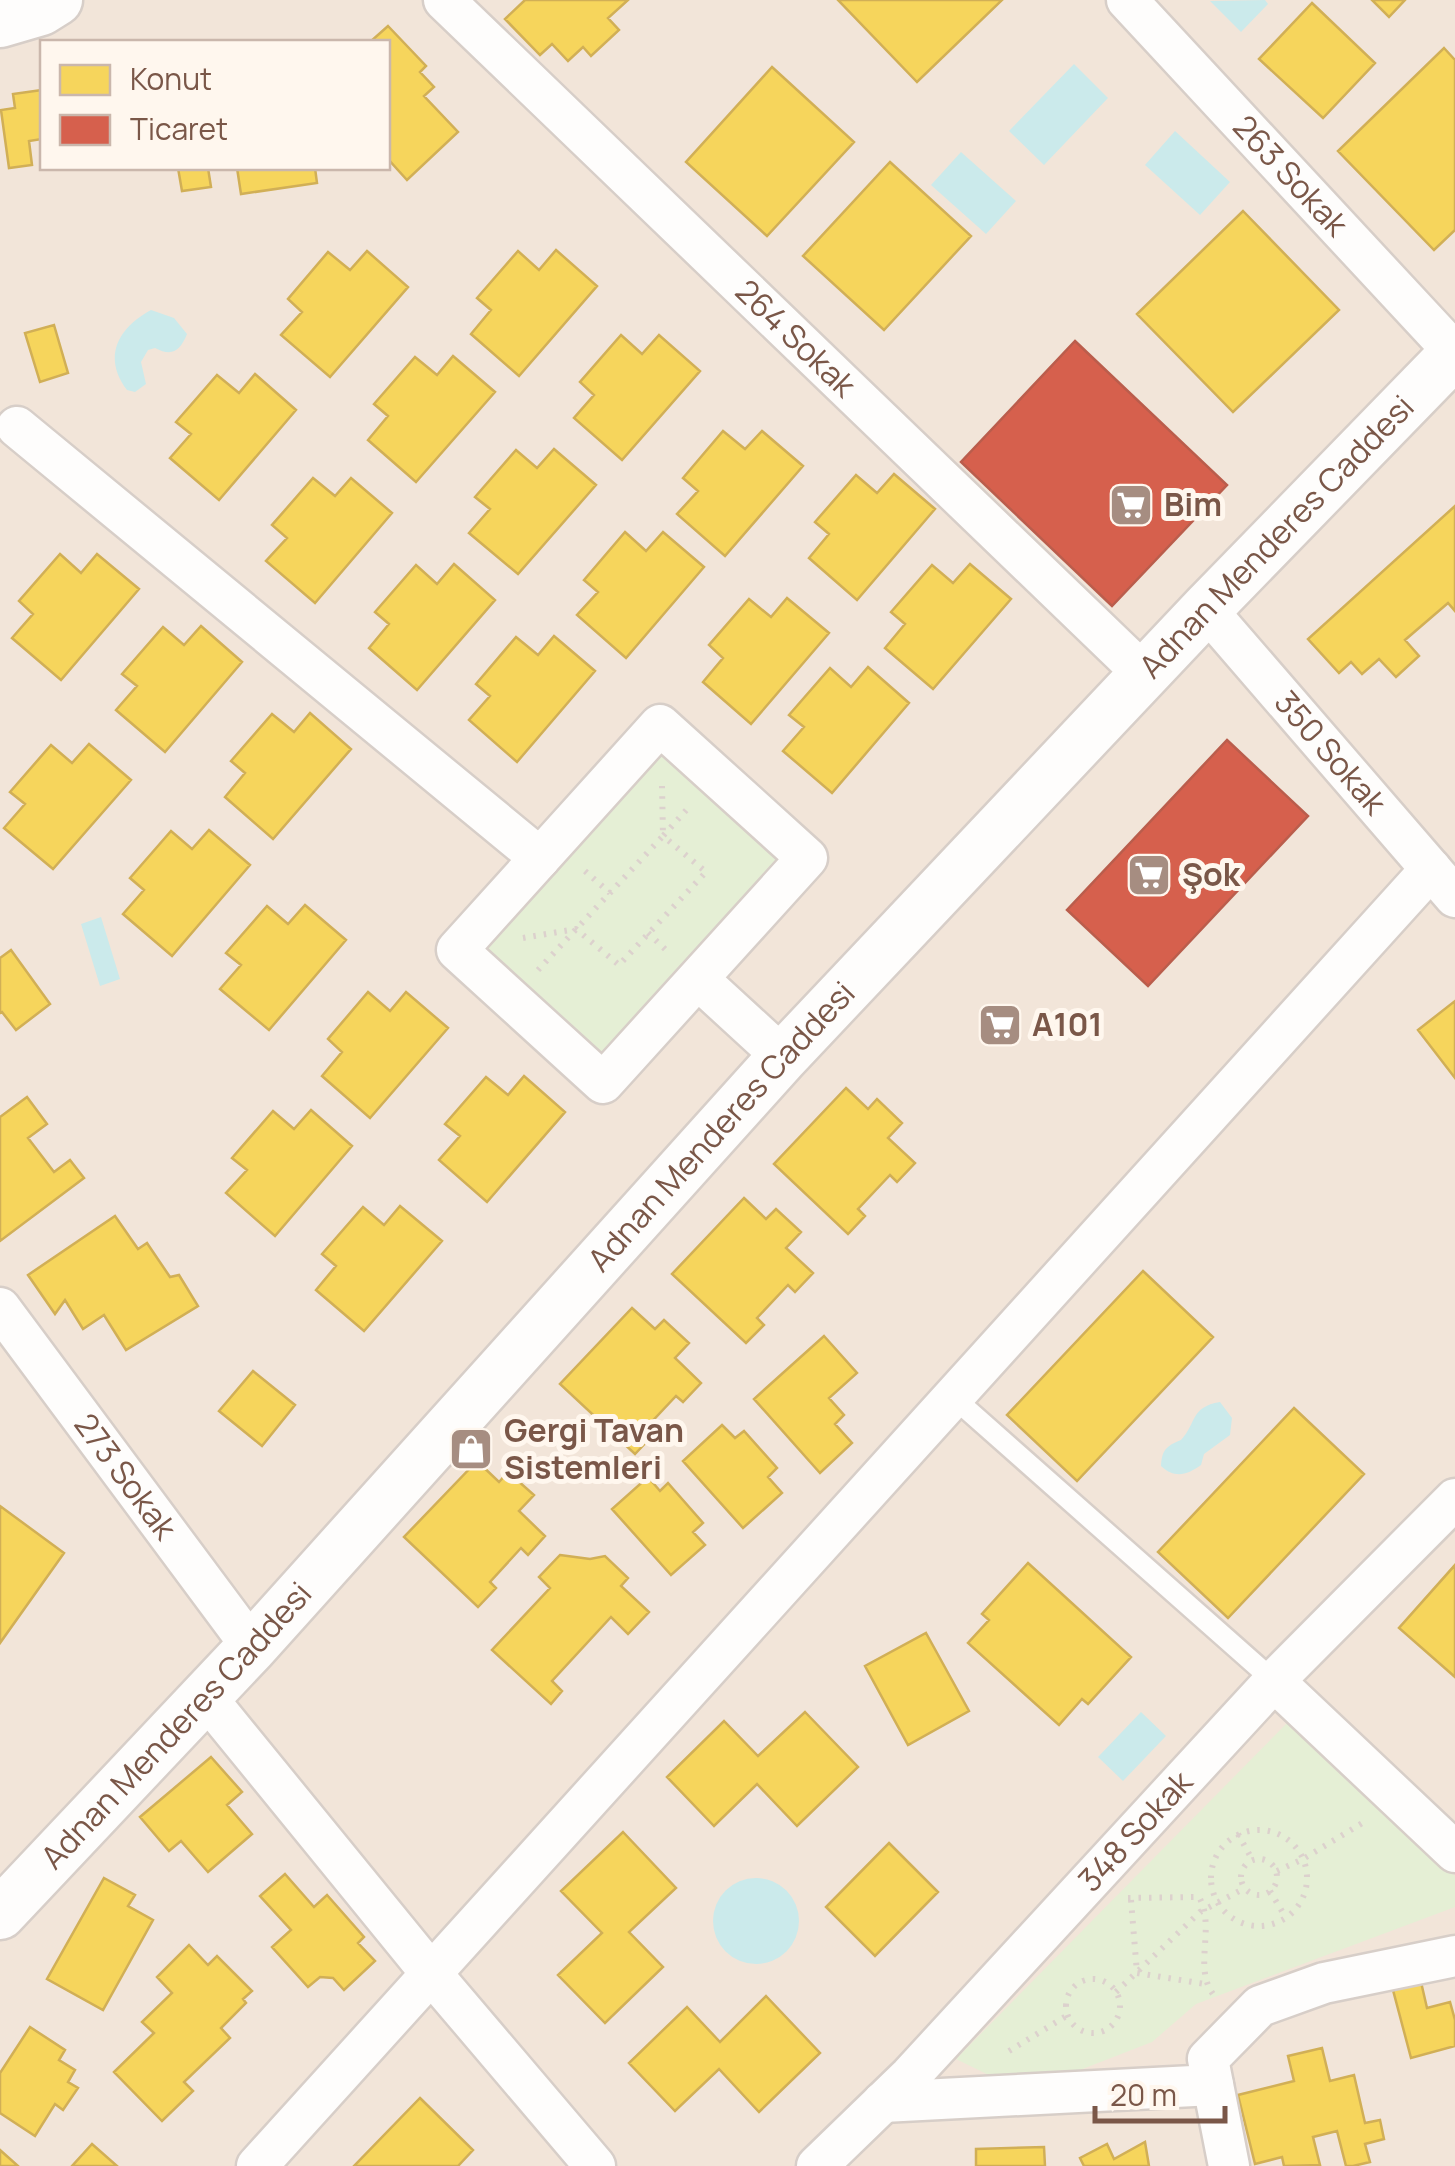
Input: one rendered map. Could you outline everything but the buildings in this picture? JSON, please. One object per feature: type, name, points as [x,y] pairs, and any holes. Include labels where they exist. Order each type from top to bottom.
[{"type":"street","points":[[0,22],[41,10],[57,0]]},
{"type":"street","name":"264 Sokak","points":[[444,0],[1146,675]]},
{"type":"street","name":"263 Sokak","points":[[1128,0],[1449,371]]},
{"type":"street","name":"Adnan Menderes Caddesi","points":[[0,1914],[252,1647],[783,1057],[1206,609],[1449,371]]},
{"type":"street","points":[[17,426],[540,858]]},
{"type":"street","name":"350 Sokak","points":[[1206,609],[1443,882]]},
{"type":"street","points":[[660,725],[808,858],[603,1083],[457,950],[540,858],[660,725]]},
{"type":"street","points":[[258,2166],[953,1397],[1443,882]]},
{"type":"street","points":[[698,979],[783,1057]]},
{"type":"street","name":"273 Sokak","points":[[0,1308],[252,1647]]},
{"type":"street","name":"348 Sokak","points":[[817,2166],[883,2102],[1274,1681],[1455,1499]]},
{"type":"street","points":[[1274,1681],[1455,1852]]},
{"type":"street","points":[[205,1696],[594,2166]]},
{"type":"street","points":[[1229,2166],[1208,2059],[1248,2018],[1324,1982],[1455,1956]]},
{"type":"street","points":[[883,2102],[1213,2085]]},
{"type":"lane","points":[[953,1397],[1274,1681]]},
{"type":"path","points":[[510,1000],[663,836],[660,725]]},
{"type":"path","points":[[576,928],[619,965],[706,872],[663,836]]},
{"type":"path","points":[[1276,1871],[1349,1833],[1397,1796]]},
{"type":"path","points":[[1269,1830],[1283,1836],[1303,1859],[1305,1891],[1286,1918],[1271,1925],[1255,1926],[1239,1922],[1216,1901],[1211,1870],[1225,1843],[1238,1834],[1269,1830]]},
{"type":"path","points":[[1238,1834],[1253,1861]]},
{"type":"path","points":[[1116,1992],[1205,1908],[1245,1888],[1260,1895],[1270,1891],[1276,1882],[1276,1871],[1270,1862],[1253,1861],[1242,1872],[1245,1888]]},
{"type":"path","points":[[1094,1876],[1131,1900],[1199,1898],[1205,1908],[1205,1984]]},
{"type":"path","points":[[1270,1891],[1286,1918]]},
{"type":"path","points":[[1131,1900],[1138,1972]]},
{"type":"path","points":[[1138,1972],[1205,1984],[1248,2018]]},
{"type":"path","points":[[1086,1980],[1103,1981],[1116,1992],[1120,2010],[1112,2026],[1095,2034],[1072,2023],[1066,2006],[1078,1984],[1086,1980]]},
{"type":"shaded area","points":[[0,0],[1455,0],[1455,2166],[0,2166]]},
{"type":"green space","points":[[657,736],[793,857],[601,1073],[464,952]]},
{"type":"green space","points":[[1289,1721],[1455,1876],[1455,1907],[1196,2004],[1152,2042],[1080,2070],[1005,2083],[956,2059]]},
{"type":"water","points":[[1265,0],[1268,4],[1241,32],[1210,1]]},
{"type":"water","points":[[1074,64],[1108,98],[1044,165],[1009,131]]},
{"type":"water","points":[[1175,131],[1230,182],[1200,215],[1145,165]]},
{"type":"water","points":[[961,152],[1016,201],[986,234],[931,185]]},
{"type":"water","points":[[151,310],[174,318],[187,334],[175,351],[148,350],[141,362],[146,384],[135,392],[127,390],[120,378],[117,344],[130,325]]},
{"type":"water","points":[[101,917],[120,979],[100,986],[81,924]]},
{"type":"water","points":[[1220,1402],[1232,1418],[1230,1435],[1204,1454],[1201,1465],[1191,1471],[1176,1474],[1161,1466],[1166,1449],[1181,1440],[1199,1412]]},
{"type":"water","points":[[1141,1712],[1166,1736],[1123,1781],[1098,1757]]},
{"type":"water","points":[[756,1878],[780,1885],[792,1897],[799,1921],[792,1945],[780,1957],[756,1964],[732,1957],[720,1945],[713,1921],[720,1897],[732,1885]]},
{"type":"place","name":"Bim","points":[[1131,505]]},
{"type":"place","name":"Şok","points":[[1149,875]]},
{"type":"place","name":"A101","points":[[1000,1025]]},
{"type":"place","name":"Gergi Tavan Sistemleri","points":[[471,1449]]}]
